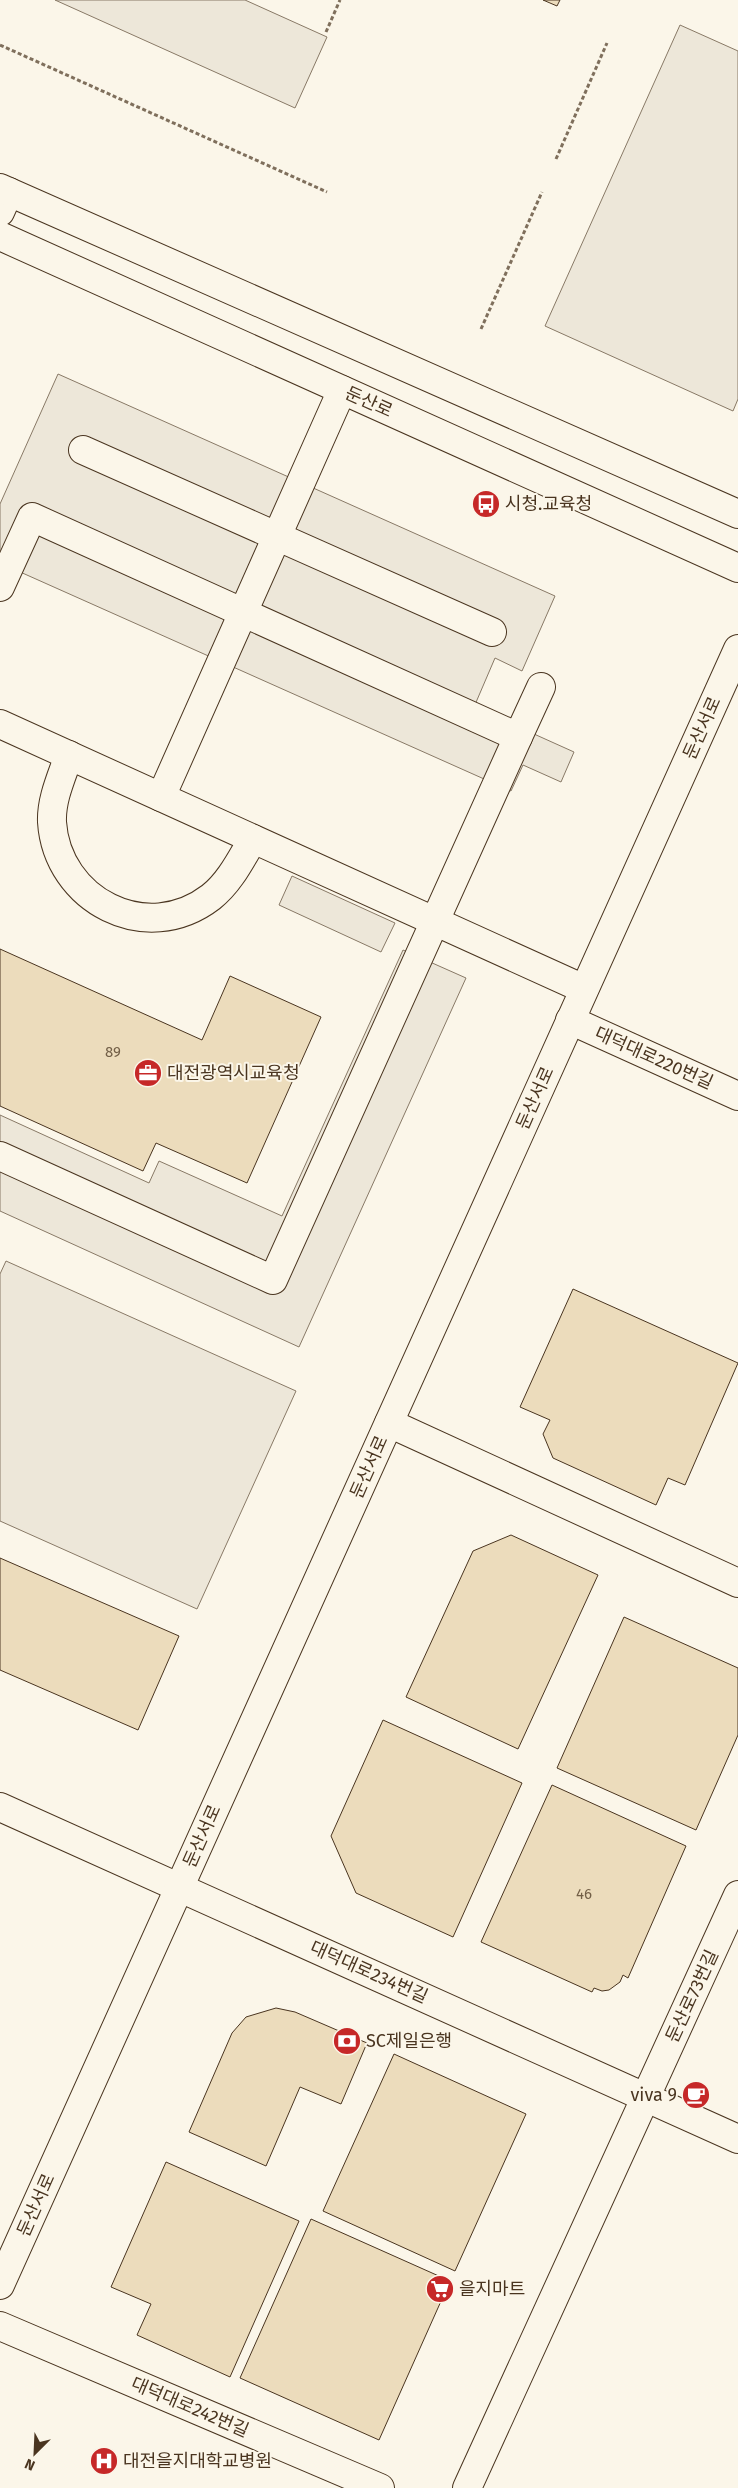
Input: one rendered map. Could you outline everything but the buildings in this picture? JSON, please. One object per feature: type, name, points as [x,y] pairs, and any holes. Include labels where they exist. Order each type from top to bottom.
[{"type":"main road","points":[[3,197],[738,514]]},
{"type":"main road","name":"둔산로","points":[[0,236],[738,568]]},
{"type":"main road","points":[[161,797],[342,390]]},
{"type":"main road","points":[[82,450],[492,632]]},
{"type":"main road","points":[[0,587],[32,517],[518,738]]},
{"type":"main road","name":"둔산서로","points":[[0,2285],[738,649]]},
{"type":"main road","points":[[0,1156],[273,1280],[541,687]]},
{"type":"main road","points":[[0,724],[584,989]]},
{"type":"main road","points":[[69,755],[58,788],[52,820],[58,853],[74,882],[99,904],[127,915],[156,918],[185,912],[211,897],[231,875],[253,839]]},
{"type":"main road","name":"대덕대로220번길","points":[[570,1020],[738,1096]]},
{"type":"main road","points":[[389,1423],[738,1583]]},
{"type":"main road","name":"대덕대로234번길","points":[[0,1806],[738,2138]]},
{"type":"main road","name":"둔산로73번길","points":[[467,2488],[738,1895]]},
{"type":"main road","name":"대덕대로242번길","points":[[0,2326],[380,2488]]},
{"type":"path","points":[[326,32],[340,0]]},
{"type":"path","points":[[556,159],[607,42]]},
{"type":"path","points":[[0,45],[327,192]]},
{"type":"path","points":[[481,329],[542,192]]},
{"type":"shaded area","points":[[55,0],[245,0],[327,37],[295,108]]},
{"type":"shaded area","points":[[680,25],[738,51],[738,399],[733,411],[545,326]]},
{"type":"shaded area","points":[[58,374],[555,596],[522,671],[495,658],[474,707],[574,752],[561,782],[523,765],[511,791],[0,563],[0,504]]},
{"type":"shaded area","points":[[292,876],[395,923],[381,952],[279,905]]},
{"type":"shaded area","points":[[403,950],[466,978],[299,1347],[0,1211],[0,1115],[149,1183],[159,1161],[282,1216]]},
{"type":"shaded area","points":[[6,1261],[296,1391],[197,1609],[0,1521],[0,1274]]},
{"type":"place","name":"시청.교육청","points":[[486,504]]},
{"type":"place","name":"대전광역시교육청","points":[[148,1073]]},
{"type":"place","name":"SC제일은행","points":[[347,2041]]},
{"type":"place","name":"viva 9","points":[[696,2095]]},
{"type":"place","name":"을지마트","points":[[440,2289]]},
{"type":"place","name":"대전을지대학교병원","points":[[104,2461]]}]
